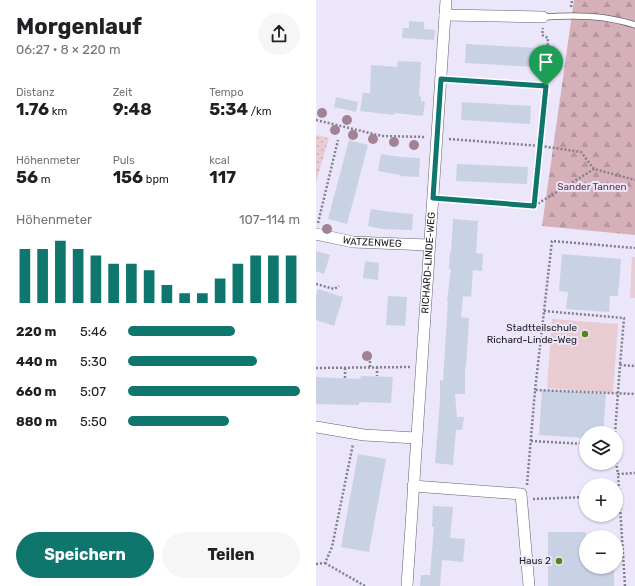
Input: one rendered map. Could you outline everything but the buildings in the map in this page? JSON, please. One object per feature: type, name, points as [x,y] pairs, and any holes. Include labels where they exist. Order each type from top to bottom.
[{"type":"street","name":"RICHARD-LINDE-WEG","points":[[407,586],[446,0]]},
{"type":"street","points":[[445,15],[543,18]]},
{"type":"street","name":"WATZENWEG","points":[[317,230],[353,242],[429,245]]},
{"type":"street","points":[[316,427],[356,434],[416,438]]},
{"type":"street","points":[[413,486],[521,494],[529,586]]},
{"type":"lane","points":[[543,18],[578,16],[598,17],[635,25]]},
{"type":"path","points":[[534,206],[546,86],[548,38],[542,35],[543,18]]},
{"type":"path","points":[[441,79],[546,86]]},
{"type":"path","points":[[316,120],[382,136],[437,138],[541,146],[580,152],[594,169],[635,180]]},
{"type":"path","points":[[317,230],[338,140]]},
{"type":"path","points":[[433,198],[534,206],[594,169]]},
{"type":"path","points":[[527,492],[535,390],[552,241],[635,248]]},
{"type":"path","points":[[316,284],[334,289],[339,286]]},
{"type":"path","points":[[544,310],[624,318],[616,426]]},
{"type":"path","points":[[370,356],[370,367]]},
{"type":"path","points":[[620,366],[635,366]]},
{"type":"path","points":[[377,367],[377,376]]},
{"type":"path","points":[[316,368],[421,367]]},
{"type":"path","points":[[345,368],[345,378]]},
{"type":"path","points":[[535,390],[635,394]]},
{"type":"path","points":[[325,563],[332,547],[356,434]]},
{"type":"path","points":[[531,441],[579,444]]},
{"type":"path","points":[[617,470],[618,478]]},
{"type":"path","points":[[618,474],[635,473]]},
{"type":"path","points":[[526,499],[579,497]]},
{"type":"path","points":[[620,522],[625,586]]},
{"type":"path","points":[[316,564],[325,563],[363,585]]},
{"type":"shaded area","points":[[316,135],[329,138],[316,182]]},
{"type":"shaded area","points":[[632,257],[635,257],[635,298],[630,298]]},
{"type":"shaded area","points":[[552,319],[618,324],[613,393],[547,388]]},
{"type":"green space","name":"Sander Tannen","points":[[574,0],[635,0],[635,235],[542,226]]},
{"type":"place","name":"Stadtteilschule Richard-Linde-Weg","points":[[585,334]]},
{"type":"place","name":"Haus 2","points":[[559,561]]},
{"type":"route","points":[[441,79],[546,86],[534,206],[433,198],[441,79]]}]
